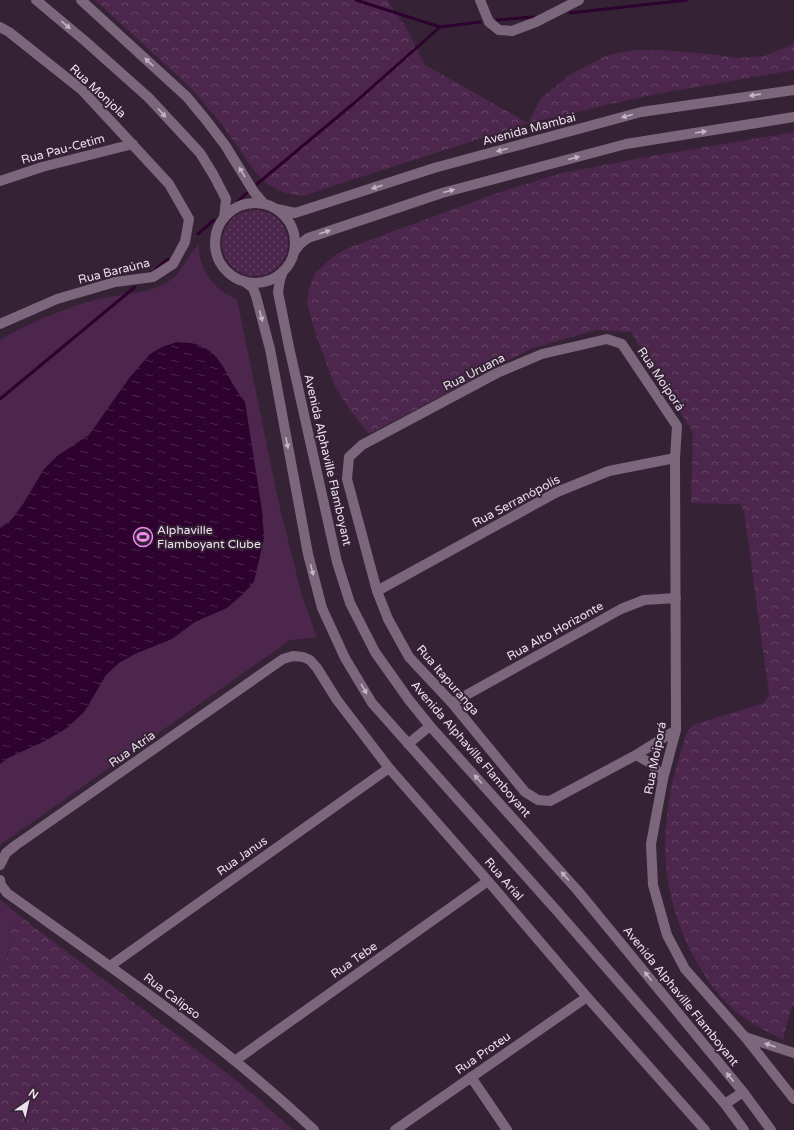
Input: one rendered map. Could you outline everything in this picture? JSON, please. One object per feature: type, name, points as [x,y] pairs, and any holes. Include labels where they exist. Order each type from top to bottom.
[{"type":"street","points":[[36,0],[149,98],[200,153],[226,199],[224,218]]},
{"type":"street","points":[[81,0],[187,97],[225,145],[254,192],[264,204]]},
{"type":"street","points":[[480,0],[489,22],[499,30],[512,31],[536,22],[579,0]]},
{"type":"street","name":"Rua Monjola","points":[[0,27],[9,32],[82,90],[169,184]]},
{"type":"street","name":"Avenida Mambai","points":[[277,209],[295,213],[434,168],[641,112],[794,90]]},
{"type":"street","points":[[294,252],[300,244],[308,238],[450,191],[626,144],[794,117]]},
{"type":"street","name":"Rua Pau-Cetim","points":[[0,181],[42,167],[133,144]]},
{"type":"street","name":"Rua Baraúna","points":[[0,324],[57,299],[115,282],[153,277],[173,264],[185,242],[189,219],[169,184]]},
{"type":"street","points":[[245,282],[258,283],[272,280],[283,272],[292,260],[294,252],[294,231],[287,219],[277,209],[264,204],[250,203],[234,208],[224,218],[217,230],[215,244],[217,255],[222,266],[232,276],[245,282],[253,288],[256,296],[270,349],[308,554],[322,608],[345,658],[372,703],[557,911],[725,1104],[744,1130]]},
{"type":"street","name":"Avenida Alphaville Flamboyant","points":[[283,272],[278,292],[287,339],[337,562],[350,603],[376,652],[409,700],[430,726],[578,891],[743,1092],[770,1130]]},
{"type":"street","name":"Rua Uruana","points":[[349,457],[362,445],[497,373],[542,354],[607,339],[622,344]]},
{"type":"street","name":"Rua Moiporá","points":[[622,344],[677,426],[675,458],[676,730],[663,778],[651,844],[653,886],[667,935],[685,969],[745,1037],[794,1099]]},
{"type":"street","name":"Rua Itapuranga","points":[[349,457],[347,479],[377,591],[388,619],[409,657],[452,703],[525,792],[538,800],[550,801],[636,756]]},
{"type":"street","name":"Rua Serranópolis","points":[[377,591],[557,492],[609,471],[675,458]]},
{"type":"street","name":"Rua Alto Horizonte","points":[[452,703],[621,609],[644,600],[676,598]]},
{"type":"street","name":"Rua Arial","points":[[283,659],[293,656],[303,656],[310,660],[358,729],[389,768],[587,997],[705,1130]]},
{"type":"street","name":"Rua Atria","points":[[0,865],[6,853],[16,845],[283,659]]},
{"type":"street","points":[[408,744],[430,726]]},
{"type":"street","points":[[636,756],[676,730]]},
{"type":"street","points":[[636,756],[652,764],[663,778]]},
{"type":"street","name":"Rua Janus","points":[[110,966],[389,768]]},
{"type":"street","name":"Rua Calipso","points":[[0,880],[1,885],[7,893],[110,966],[236,1060],[279,1096],[314,1130]]},
{"type":"street","name":"Rua Tebe","points":[[236,1060],[488,881]]},
{"type":"street","name":"Rua Proteu","points":[[395,1130],[587,997]]},
{"type":"street","points":[[745,1037],[794,1053]]},
{"type":"street","points":[[471,1077],[507,1130]]},
{"type":"street","points":[[725,1104],[743,1092]]},
{"type":"green space","points":[[95,0],[387,0],[405,26],[425,65],[528,123],[541,98],[571,74],[608,55],[635,50],[661,50],[737,58],[764,56],[789,46],[794,42],[794,70],[646,96],[529,123],[302,196],[278,190],[265,182],[255,172],[224,127],[192,89]]},
{"type":"green space","points":[[794,132],[794,1006],[792,1006],[783,1040],[740,1015],[720,996],[708,980],[687,944],[673,904],[666,865],[665,847],[667,812],[671,787],[686,734],[692,725],[764,703],[769,694],[744,511],[740,504],[691,503],[693,433],[631,332],[597,330],[532,348],[369,434],[350,410],[335,387],[315,332],[307,303],[310,285],[315,273],[335,255],[348,248],[500,192],[562,173]]},
{"type":"green space","points":[[248,210],[262,210],[274,215],[283,224],[288,236],[286,256],[279,267],[262,276],[248,276],[236,271],[227,262],[222,250],[222,236],[227,224],[236,215]]},
{"type":"green space","name":"Alphaville Flamboyant Clube","points":[[199,244],[201,262],[209,278],[221,290],[237,299],[278,500],[302,596],[317,637],[290,640],[0,845],[0,340],[34,322],[58,312],[104,298],[131,294],[158,287],[176,275]]},
{"type":"green space","points":[[0,899],[21,917],[10,928],[7,961],[0,979]]},
{"type":"green space","points":[[21,917],[219,1067],[293,1130],[0,1130],[0,979],[7,961],[10,928]]},
{"type":"water","points":[[177,342],[193,343],[210,351],[220,362],[245,402],[262,510],[264,538],[254,582],[227,608],[195,622],[172,639],[135,654],[119,663],[106,675],[85,711],[67,728],[47,740],[8,758],[0,764],[0,528],[11,520],[23,504],[44,469],[57,456],[89,435],[130,377],[150,354],[162,347]]},
{"type":"waterway","points":[[356,0],[440,27],[480,22]]},
{"type":"waterway","points":[[570,13],[687,0]]},
{"type":"waterway","points":[[497,20],[533,17]]},
{"type":"waterway","points":[[257,184],[353,104],[440,27]]},
{"type":"waterway","points":[[238,201],[247,193]]},
{"type":"waterway","points":[[198,234],[214,220]]},
{"type":"waterway","points":[[156,269],[168,259]]},
{"type":"waterway","points":[[0,399],[135,287]]},
{"type":"place","name":"Alphaville Flamboyant Clube","points":[[143,537]]}]
